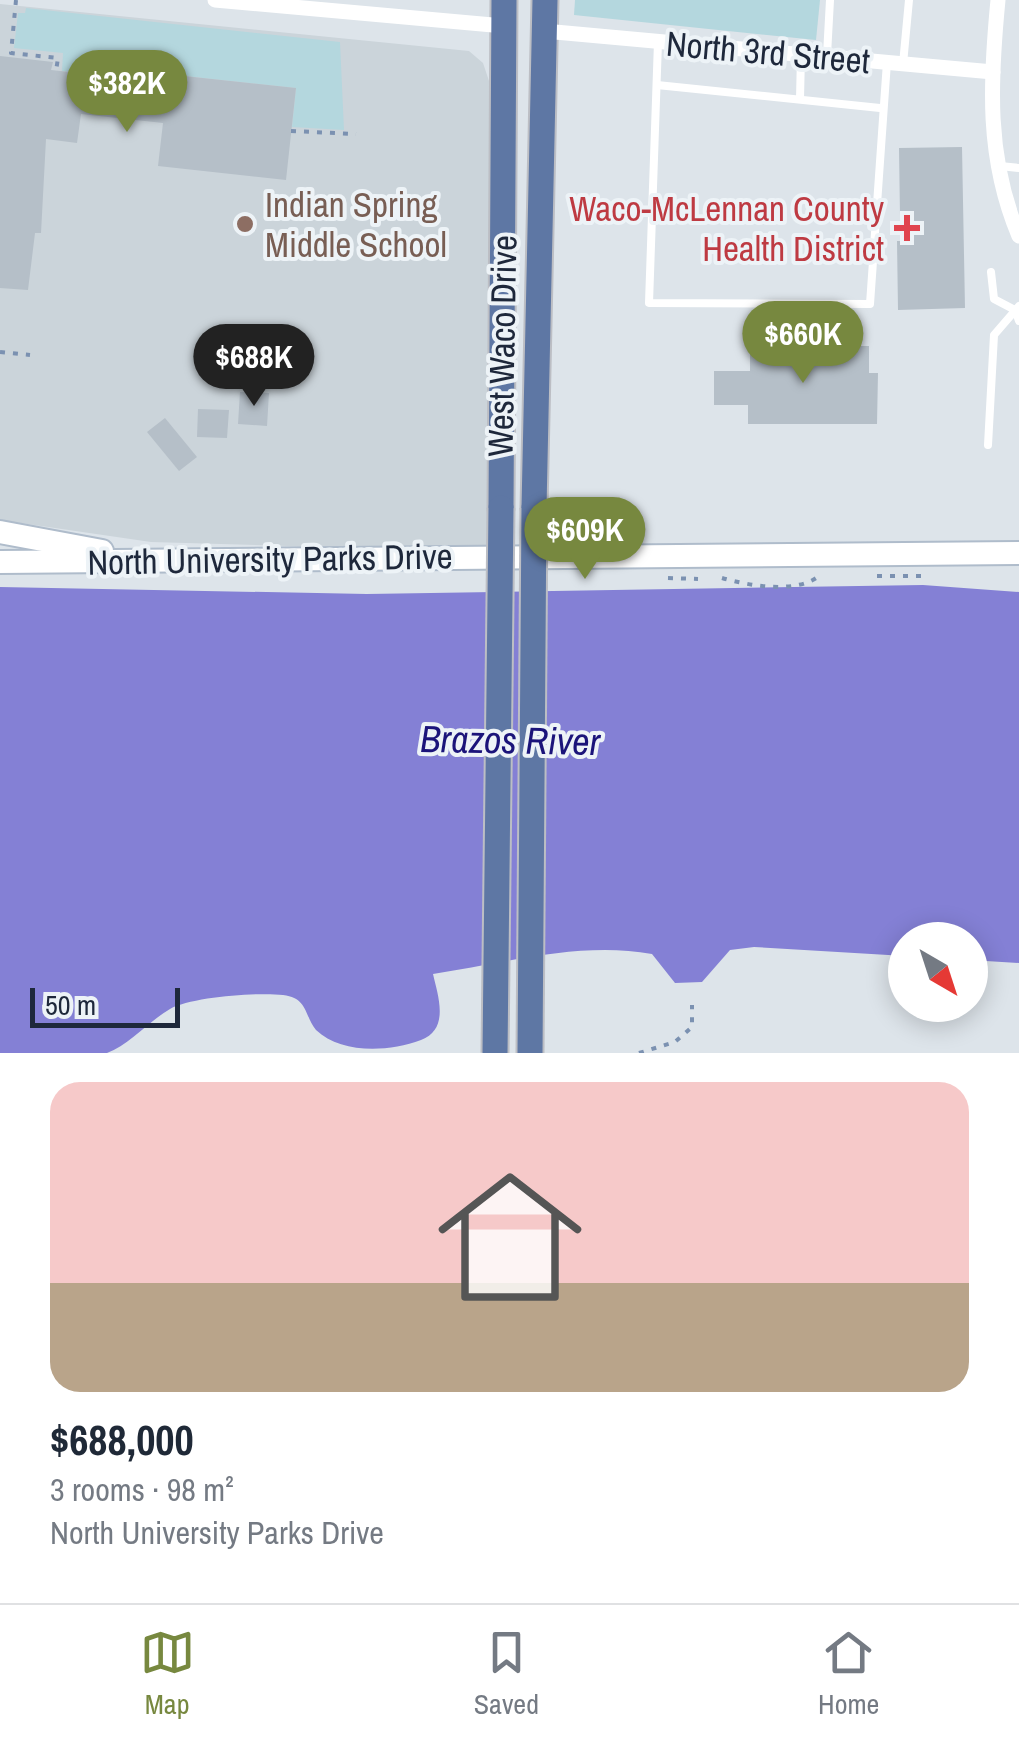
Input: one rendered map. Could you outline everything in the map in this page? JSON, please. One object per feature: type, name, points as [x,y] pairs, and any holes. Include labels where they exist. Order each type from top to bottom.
[{"type":"main road","name":"West Waco Drive","points":[[530,1053],[534,508],[545,0]]},
{"type":"main road","name":"West Waco Drive","points":[[495,1053],[504,13]]},
{"type":"street","points":[[215,0],[504,13]]},
{"type":"street","points":[[998,0],[990,111],[996,166],[1019,236]]},
{"type":"street","name":"North 3rd Street","points":[[544,32],[993,72]]},
{"type":"street","points":[[0,532],[150,560]]},
{"type":"street","name":"North University Parks Drive","points":[[0,562],[1019,554]]},
{"type":"lane","points":[[827,56],[830,0]]},
{"type":"lane","points":[[658,42],[649,302],[870,304],[880,108],[909,0]]},
{"type":"lane","points":[[800,54],[800,99]]},
{"type":"lane","points":[[657,85],[880,108]]},
{"type":"lane","points":[[996,166],[1019,168]]},
{"type":"lane","points":[[991,272],[994,300],[1017,308]]},
{"type":"lane","points":[[1017,308],[1019,321]]},
{"type":"lane","points":[[988,445],[994,335],[1017,308]]},
{"type":"path","points":[[16,0],[10,53],[58,58],[56,71]]},
{"type":"path","points":[[291,131],[356,134]]},
{"type":"path","points":[[0,352],[30,355]]},
{"type":"path","points":[[639,1053],[675,1042],[692,1027],[692,1006]]},
{"type":"shaded area","points":[[575,0],[820,0],[816,40],[574,15]]},
{"type":"shaded area","name":"Indian Spring Middle School","points":[[0,4],[469,51],[483,63],[489,81],[491,552],[151,542],[0,520]]},
{"type":"shaded area","points":[[26,8],[340,42],[344,130],[292,127],[296,88],[176,75],[175,84],[62,71],[63,53],[14,48],[18,13],[25,13]]},
{"type":"water","name":"Brazos River","points":[[923,585],[1019,592],[1019,963],[988,961],[988,922],[888,922],[888,955],[754,947],[730,950],[702,982],[675,983],[652,954],[598,950],[515,959],[433,974],[440,1011],[436,1028],[421,1040],[393,1047],[364,1048],[338,1043],[316,1030],[297,1000],[258,994],[180,1005],[107,1053],[0,1053],[0,587],[367,594]]},
{"type":"building","points":[[0,56],[53,62],[51,70],[175,84],[175,75],[296,88],[286,180],[158,166],[163,123],[81,114],[77,143],[46,139],[41,233],[35,233],[28,290],[0,288]]},
{"type":"building","points":[[962,147],[965,308],[898,310],[897,241],[914,241],[914,216],[900,216],[899,148]]},
{"type":"building","points":[[750,346],[869,346],[869,373],[878,373],[877,424],[748,424],[748,405],[714,405],[714,371],[750,371]]},
{"type":"building","points":[[240,392],[269,393],[267,426],[238,424]]},
{"type":"building","points":[[198,409],[229,410],[227,438],[197,437]]},
{"type":"building","points":[[165,418],[197,457],[179,471],[147,432]]},
{"type":"place","name":"Indian Spring Middle School","points":[[245,224]]},
{"type":"place","name":"Waco-McLennan County Health District","points":[[907,228]]}]
